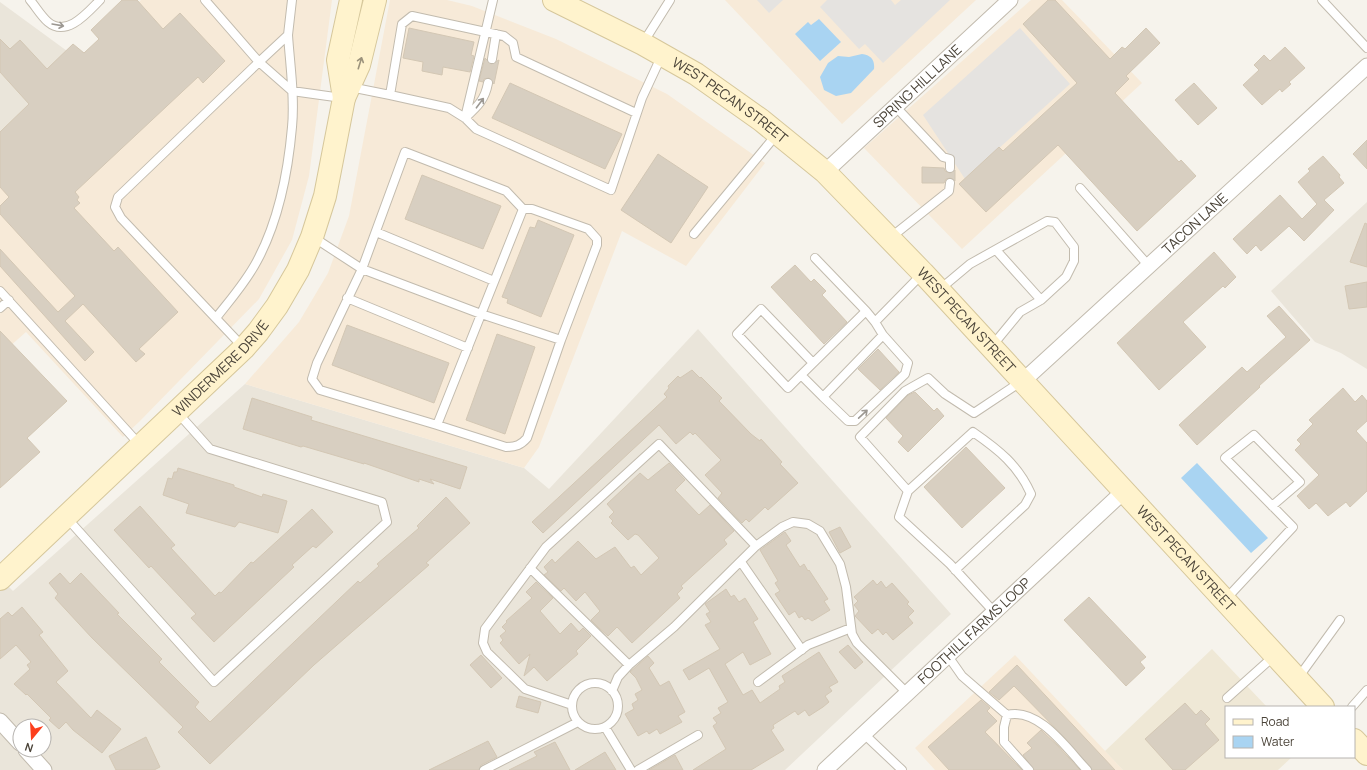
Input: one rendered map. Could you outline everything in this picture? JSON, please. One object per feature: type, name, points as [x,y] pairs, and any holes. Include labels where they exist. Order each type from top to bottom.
[{"type":"main road","name":"WINDERMERE DRIVE","points":[[346,93],[338,60],[351,0]]},
{"type":"main road","name":"WINDERMERE DRIVE","points":[[0,579],[244,348],[277,306],[298,270],[312,237],[325,196],[346,93],[359,65],[375,0]]},
{"type":"main road","name":"WEST PECAN STREET","points":[[554,0],[643,44],[696,74],[778,133],[825,172],[888,239],[939,290],[1123,492],[1322,706]]},
{"type":"main road","points":[[1355,741],[1367,754]]},
{"type":"street","name":"SPRING HILL LANE","points":[[825,172],[1010,0]]},
{"type":"street","name":"TACON LANE","points":[[1022,381],[1367,66]]},
{"type":"street","name":"FOOTHILL FARMS LOOP","points":[[825,770],[1123,492]]},
{"type":"street","points":[[1,723],[12,735]]},
{"type":"street","points":[[33,758],[44,770]]},
{"type":"lane","points":[[30,0],[49,23],[62,27],[77,22],[100,0]]},
{"type":"lane","points":[[205,0],[259,62],[292,91],[390,95],[449,108],[464,118],[476,129],[611,190],[636,113],[663,55]]},
{"type":"lane","points":[[216,318],[257,262],[277,218],[283,189],[292,126],[292,91],[288,35],[292,0]]},
{"type":"lane","points":[[464,118],[493,0]]},
{"type":"lane","points":[[643,44],[670,0]]},
{"type":"lane","points":[[1322,0],[1367,48]]},
{"type":"lane","points":[[390,95],[402,24],[412,16],[504,36],[513,43],[516,57],[636,113]]},
{"type":"lane","points":[[492,59],[496,34]]},
{"type":"lane","points":[[244,348],[122,218],[116,207],[118,197],[288,35]]},
{"type":"lane","points":[[464,118],[478,106],[485,96],[488,83]]},
{"type":"lane","points":[[895,106],[943,156],[950,159],[950,168]]},
{"type":"lane","points":[[694,234],[778,133]]},
{"type":"lane","points":[[405,152],[506,191],[522,209],[532,209],[588,229],[597,239],[597,245],[561,340],[527,438],[522,444],[515,447],[506,447],[320,390],[312,379],[317,363],[362,268],[405,152]]},
{"type":"lane","points":[[888,239],[950,190],[950,183]]},
{"type":"lane","points":[[1080,188],[1148,265]]},
{"type":"lane","points":[[437,425],[522,209]]},
{"type":"lane","points":[[939,290],[970,264],[1047,221],[1055,222],[1074,247],[1074,261],[1066,277],[1041,300],[1020,312],[991,347]]},
{"type":"lane","points":[[376,232],[494,281]]},
{"type":"lane","points":[[312,237],[362,268],[481,314],[561,340]]},
{"type":"lane","points":[[996,250],[1041,300]]},
{"type":"lane","points":[[800,375],[848,421],[855,421],[905,374],[908,363],[883,335],[866,311],[815,258]]},
{"type":"lane","points":[[875,322],[923,273]]},
{"type":"lane","points":[[0,291],[141,445]]},
{"type":"lane","points":[[347,298],[468,348]]},
{"type":"lane","points":[[0,308],[9,300]]},
{"type":"lane","points":[[813,363],[761,309],[737,334],[788,388],[866,311]]},
{"type":"lane","points":[[823,396],[883,335]]},
{"type":"lane","points":[[908,491],[860,437],[905,391],[928,378],[945,394],[974,413],[1022,381]]},
{"type":"lane","points":[[65,516],[214,682],[387,522],[382,502],[210,449],[176,412]]},
{"type":"lane","points":[[955,570],[1025,506],[1031,494],[1023,477],[999,450],[973,432],[908,491],[899,517],[955,570],[995,613]]},
{"type":"lane","points":[[1224,601],[1293,527],[1272,506],[1225,458],[1254,435],[1300,482],[1272,506]]},
{"type":"lane","points":[[572,705],[525,689],[487,652],[483,643],[485,629],[546,547],[659,444],[756,546]]},
{"type":"lane","points":[[612,691],[618,677],[629,665],[674,627],[756,546],[782,527],[793,522],[808,524],[820,531],[843,571],[852,628],[861,648],[908,694]]},
{"type":"lane","points":[[741,562],[802,650]]},
{"type":"lane","points":[[530,568],[629,665]]},
{"type":"lane","points":[[1297,679],[1340,620]]},
{"type":"lane","points":[[758,682],[808,645],[852,628]]},
{"type":"lane","points":[[948,656],[962,676],[1007,715]]},
{"type":"lane","points":[[1227,698],[1275,656]]},
{"type":"lane","points":[[591,684],[606,686],[612,691],[616,697],[618,711],[611,723],[605,727],[591,729],[578,722],[572,711],[572,705],[578,691],[591,684]]},
{"type":"lane","points":[[1353,706],[1367,690]]},
{"type":"lane","points":[[1007,715],[1015,713],[1027,715],[1040,721],[1087,770]]},
{"type":"lane","points":[[1007,715],[1004,727],[1004,742],[1029,770]]},
{"type":"lane","points":[[484,770],[578,722]]},
{"type":"lane","points":[[605,727],[631,770]]},
{"type":"lane","points":[[864,734],[902,770]]},
{"type":"lane","points":[[638,770],[698,735]]},
{"type":"shaded area","points":[[141,0],[332,0],[309,176],[292,240],[259,299],[123,437],[26,332],[0,355],[0,132]]},
{"type":"shaded area","points":[[390,0],[447,0],[472,6],[556,39],[667,94],[765,163],[686,266],[622,231],[539,447],[524,468],[245,384],[299,322],[328,273],[349,216]]},
{"type":"shaded area","points":[[725,0],[976,0],[842,124]]},
{"type":"shaded area","points":[[757,0],[783,0],[769,13]]},
{"type":"shaded area","points":[[827,0],[891,0],[895,5],[901,0],[950,0],[883,63],[865,44],[859,49],[820,7]]},
{"type":"shaded area","points":[[1031,0],[1062,0],[1142,83],[962,249],[864,148]]},
{"type":"shaded area","points":[[0,2],[78,59],[0,132]]},
{"type":"shaded area","points":[[1020,28],[1070,84],[965,179],[923,115]]},
{"type":"shaded area","points":[[1367,202],[1367,369],[1341,353],[1315,342],[1271,291]]},
{"type":"shaded area","points":[[698,329],[951,614],[785,770],[0,770],[0,578],[13,591],[245,384],[524,468],[549,489]]},
{"type":"shaded area","points":[[1212,649],[1266,706],[1225,706],[1225,758],[1291,758],[1278,770],[1123,770],[1105,751]]},
{"type":"shaded area","points":[[1015,655],[1123,770],[935,770],[915,748]]},
{"type":"water","points":[[819,19],[841,42],[820,61],[795,34],[808,22],[811,25]]},
{"type":"water","points":[[862,54],[872,58],[874,69],[851,93],[836,96],[824,90],[820,77],[828,63],[838,56],[849,57]]},
{"type":"water","points":[[1197,463],[1268,538],[1251,553],[1181,478]]},
{"type":"building","points":[[122,0],[137,0],[163,29],[180,13],[225,61],[203,83],[198,77],[75,192],[79,197],[77,200],[80,203],[74,208],[114,251],[118,247],[178,312],[139,349],[145,354],[136,362],[83,304],[65,321],[94,352],[85,361],[0,266],[0,249],[58,312],[75,296],[0,214],[0,206],[9,197],[0,187],[0,132],[29,104],[0,72],[0,39],[10,49],[20,40],[47,69],[73,44],[84,53],[99,39],[91,30]]},
{"type":"building","points":[[1048,0],[1055,0],[1110,59],[1122,47],[1125,49],[1146,28],[1160,43],[1126,76],[1129,79],[1115,93],[1179,162],[1181,160],[1196,176],[1137,231],[1058,145],[986,212],[959,184],[999,147],[1003,151],[1077,83],[1023,24]]},
{"type":"building","points":[[409,28],[474,42],[471,55],[474,56],[470,72],[443,67],[442,75],[422,71],[423,62],[403,58]]},
{"type":"building","points":[[1285,47],[1305,68],[1289,82],[1291,84],[1282,92],[1280,89],[1262,105],[1243,85],[1259,70],[1254,65],[1264,55],[1270,61]]},
{"type":"building","points":[[485,58],[491,64],[499,60],[494,84],[489,78],[484,79],[483,82],[479,81]]},
{"type":"building","points":[[510,83],[622,134],[605,169],[492,118]]},
{"type":"building","points":[[1194,83],[1217,108],[1198,125],[1175,100]]},
{"type":"building","points":[[1367,140],[1367,169],[1353,154]]},
{"type":"building","points":[[658,154],[708,187],[671,243],[621,210]]},
{"type":"building","points":[[1323,156],[1340,175],[1339,177],[1344,183],[1324,200],[1334,210],[1304,241],[1289,226],[1261,251],[1256,245],[1247,254],[1233,239],[1280,195],[1302,219],[1317,204],[1298,182],[1310,171],[1308,169]]},
{"type":"building","points":[[922,167],[944,168],[945,171],[950,173],[955,170],[955,181],[950,178],[946,179],[944,183],[922,183]]},
{"type":"building","points":[[422,175],[501,206],[483,249],[405,219]]},
{"type":"building","points":[[538,220],[574,235],[541,317],[507,303],[508,299],[502,297],[530,227],[535,228]]},
{"type":"building","points":[[1365,223],[1367,224],[1367,267],[1350,262]]},
{"type":"building","points":[[1214,252],[1236,277],[1225,288],[1223,286],[1183,322],[1206,347],[1159,390],[1117,343]]},
{"type":"building","points":[[795,265],[811,282],[814,279],[826,291],[822,295],[847,322],[824,344],[771,287]]},
{"type":"building","points":[[1367,282],[1367,307],[1349,309],[1345,286]]},
{"type":"building","points":[[1279,306],[1310,340],[1197,445],[1179,425],[1242,367],[1247,372],[1286,337],[1267,316]]},
{"type":"building","points":[[347,325],[449,363],[434,403],[332,365]]},
{"type":"building","points":[[0,331],[67,401],[27,438],[40,452],[0,488]]},
{"type":"building","points":[[497,334],[535,347],[505,434],[466,420]]},
{"type":"building","points":[[878,349],[899,372],[880,390],[858,369]]},
{"type":"building","points":[[692,370],[722,398],[719,401],[751,434],[760,441],[761,439],[782,462],[780,464],[798,483],[768,510],[765,507],[749,522],[746,519],[742,523],[718,498],[722,493],[705,475],[721,460],[695,433],[693,435],[690,432],[676,444],[659,425],[543,533],[532,522],[667,397],[664,394],[669,388],[668,386],[678,376],[680,378]]},
{"type":"building","points":[[1343,388],[1355,402],[1362,395],[1367,401],[1367,421],[1356,431],[1367,443],[1367,491],[1350,507],[1346,502],[1328,516],[1316,503],[1309,509],[1297,496],[1319,475],[1295,450],[1301,444],[1297,440],[1313,424],[1309,420]]},
{"type":"building","points":[[915,392],[934,411],[937,408],[944,416],[908,452],[898,442],[903,436],[886,418],[908,395]]},
{"type":"building","points":[[252,398],[312,417],[311,420],[467,467],[460,489],[430,479],[434,484],[419,479],[419,482],[364,463],[303,446],[301,447],[243,429]]},
{"type":"building","points":[[966,447],[1005,488],[962,528],[924,487]]},
{"type":"building","points":[[669,463],[685,480],[675,490],[699,515],[710,505],[734,531],[724,540],[727,544],[681,586],[683,588],[677,594],[680,598],[632,643],[617,627],[608,636],[591,620],[600,611],[585,592],[576,601],[564,588],[561,591],[544,575],[548,572],[544,567],[552,559],[555,563],[578,541],[596,559],[615,547],[631,568],[634,566],[641,575],[659,558],[638,535],[635,534],[628,540],[611,523],[613,521],[609,517],[614,512],[607,504],[640,473],[648,480]]},
{"type":"building","points":[[178,468],[234,485],[234,487],[262,497],[263,494],[287,501],[278,533],[239,522],[235,527],[186,513],[189,504],[163,495],[168,478],[172,479],[174,472],[177,472]]},
{"type":"building","points":[[446,497],[470,523],[426,563],[429,565],[314,665],[210,764],[178,732],[183,727],[92,638],[55,598],[58,594],[49,583],[60,573],[70,584],[81,573],[119,613],[117,614],[162,659],[159,662],[199,702],[195,707],[210,722],[358,581],[360,583],[379,566],[377,564],[419,528],[417,526]]},
{"type":"building","points":[[140,506],[175,545],[171,548],[215,596],[219,592],[221,593],[251,562],[253,563],[312,509],[333,532],[316,548],[313,546],[292,565],[294,567],[214,642],[191,618],[196,614],[151,566],[149,568],[114,530]]},
{"type":"building","points":[[840,527],[851,547],[840,553],[829,532]]},
{"type":"building","points":[[785,532],[791,541],[786,545],[800,567],[804,564],[828,599],[824,601],[830,610],[812,621],[808,618],[805,620],[802,616],[799,618],[795,611],[789,615],[775,594],[780,591],[775,583],[778,581],[760,550]]},
{"type":"building","points":[[873,580],[877,585],[881,581],[886,588],[892,583],[909,602],[907,604],[914,611],[908,617],[913,623],[893,640],[886,632],[883,635],[878,629],[872,634],[855,616],[859,611],[854,605],[858,601],[854,597]]},
{"type":"building","points":[[536,582],[553,598],[540,611],[560,634],[571,623],[579,632],[583,628],[591,636],[576,651],[578,654],[547,681],[534,667],[524,676],[530,654],[519,664],[500,643],[503,640],[500,636],[506,631],[502,627],[507,622],[506,621],[532,598],[526,592]]},
{"type":"building","points":[[726,589],[731,597],[734,595],[739,602],[745,598],[758,619],[753,622],[771,654],[750,665],[743,652],[725,664],[743,695],[752,690],[760,703],[780,689],[779,686],[785,682],[782,676],[819,652],[838,682],[829,687],[832,691],[825,696],[829,702],[823,707],[809,716],[805,710],[798,715],[795,711],[773,725],[774,728],[771,730],[784,750],[751,770],[693,770],[726,749],[713,726],[717,723],[713,718],[721,713],[718,708],[728,702],[709,668],[689,680],[683,670],[720,649],[705,625],[711,622],[706,614],[710,612],[705,604]]},
{"type":"building","points":[[1089,597],[1146,657],[1140,662],[1145,668],[1126,686],[1064,620]]},
{"type":"building","points":[[22,607],[43,632],[39,635],[68,671],[56,682],[91,718],[97,710],[121,729],[102,753],[73,730],[66,722],[59,729],[52,723],[52,718],[27,694],[26,695],[14,684],[30,669],[27,665],[31,662],[16,645],[0,659],[0,619],[8,612],[12,616]]},
{"type":"building","points":[[848,645],[863,662],[855,669],[839,652]]},
{"type":"building","points":[[481,655],[502,678],[491,688],[470,665]]},
{"type":"building","points":[[648,656],[654,663],[649,668],[660,686],[669,681],[685,712],[678,716],[682,722],[660,734],[657,729],[649,734],[647,731],[638,736],[625,714],[634,709],[632,704],[638,700],[635,694],[642,690],[636,678],[630,672]]},
{"type":"building","points":[[1017,665],[1115,770],[1092,770],[1065,738],[1014,686],[999,700],[989,692]]},
{"type":"building","points":[[519,696],[541,702],[538,713],[516,707]]},
{"type":"building","points":[[981,700],[990,708],[987,711],[997,721],[985,732],[1022,770],[949,770],[928,747]]},
{"type":"building","points":[[1185,703],[1196,715],[1201,710],[1210,719],[1205,724],[1219,740],[1185,770],[1173,770],[1145,739]]},
{"type":"building","points":[[1041,730],[1080,770],[1034,770],[1023,755],[1032,748],[1027,743]]},
{"type":"building","points":[[146,737],[160,767],[154,770],[116,770],[109,756]]},
{"type":"building","points":[[488,741],[497,757],[481,765],[479,770],[429,770]]},
{"type":"building","points":[[555,742],[570,770],[509,770],[537,756],[534,752]]},
{"type":"building","points":[[605,752],[616,770],[575,770]]},
{"type":"building","points":[[675,755],[683,770],[649,770]]}]
